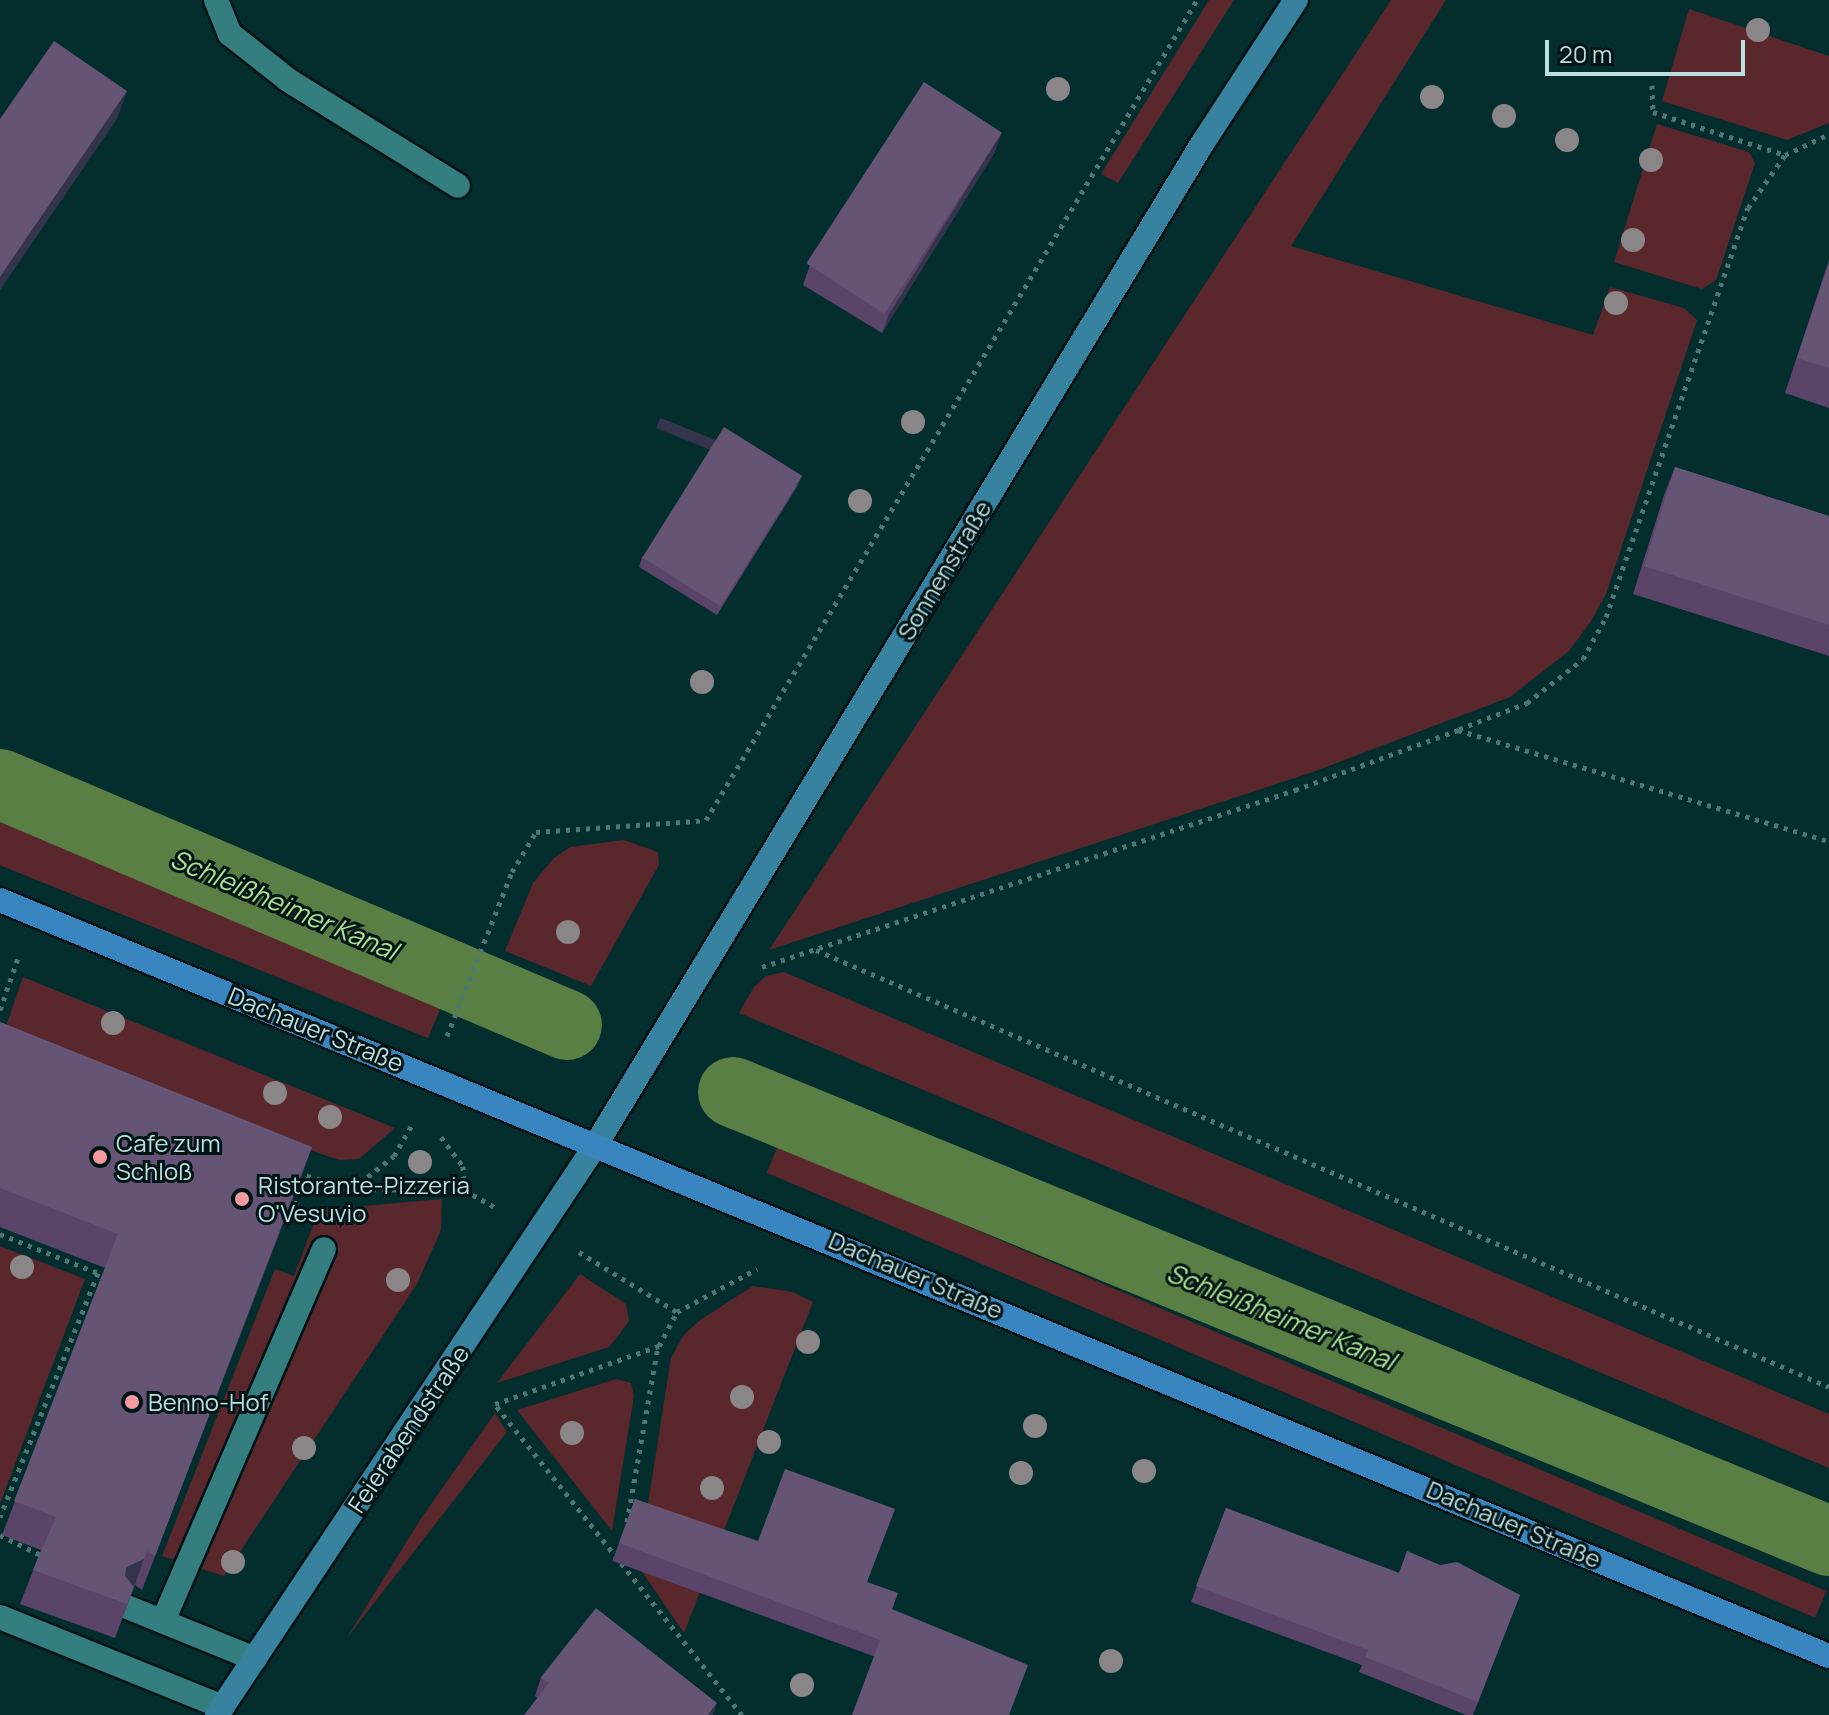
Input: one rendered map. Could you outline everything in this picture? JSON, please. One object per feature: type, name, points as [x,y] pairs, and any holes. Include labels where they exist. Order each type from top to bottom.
[{"type":"main road","name":"Sonnenstraße","points":[[597,1143],[1202,144],[1296,0]]},
{"type":"main road","name":"Dachauer Straße","points":[[0,900],[597,1143],[1829,1656]]},
{"type":"main road","name":"Feierabendstraße","points":[[220,1711],[597,1143]]},
{"type":"lane","points":[[216,0],[230,34],[288,80],[458,186]]},
{"type":"lane","points":[[163,1621],[324,1249]]},
{"type":"lane","points":[[127,1607],[255,1659]]},
{"type":"lane","points":[[0,1617],[220,1711]]},
{"type":"path","points":[[447,1036],[512,872],[536,832],[706,820],[1197,0]]},
{"type":"path","points":[[1652,85],[1653,112],[1785,155]]},
{"type":"path","points":[[747,971],[1295,790],[1527,703],[1583,659],[1606,617],[1748,208],[1785,155],[1829,134]]},
{"type":"path","points":[[1458,730],[1829,841]]},
{"type":"path","points":[[815,950],[1829,1387]]},
{"type":"path","points":[[0,1010],[19,955]]},
{"type":"path","points":[[352,1189],[394,1156],[414,1121],[424,1126]]},
{"type":"path","points":[[292,1171],[352,1189],[464,1190],[463,1166],[451,1145],[433,1131]]},
{"type":"path","points":[[0,1234],[98,1273],[0,1517]]},
{"type":"path","points":[[601,1264],[677,1312]]},
{"type":"path","points":[[626,1532],[659,1346],[677,1312],[757,1269]]},
{"type":"path","points":[[659,1346],[495,1404],[742,1715]]},
{"type":"path","points":[[0,1535],[54,1560]]},
{"type":"path","points":[[620,1563],[623,1548]]},
{"type":"shaded area","points":[[1209,0],[1234,0],[1118,183],[1101,174]]},
{"type":"shaded area","points":[[1391,0],[1446,0],[1291,246],[1593,335],[1610,287],[1684,308],[1697,320],[1606,594],[1591,621],[1569,651],[1510,697],[1313,772],[769,950]]},
{"type":"shaded area","points":[[1689,9],[1829,56],[1829,123],[1787,140],[1662,101]]},
{"type":"shaded area","points":[[1657,124],[1749,152],[1755,163],[1716,280],[1702,289],[1614,262]]},
{"type":"shaded area","points":[[0,822],[443,1001],[428,1038],[0,865]]},
{"type":"shaded area","points":[[624,840],[658,852],[659,865],[591,986],[505,951],[533,883],[553,859],[570,847]]},
{"type":"shaded area","points":[[784,972],[1829,1414],[1829,1468],[739,1013],[754,987],[766,976]]},
{"type":"shaded area","points":[[23,977],[395,1128],[359,1159],[339,1160],[0,1044]]},
{"type":"shaded area","points":[[778,1146],[1826,1591],[1815,1618],[767,1173]]},
{"type":"shaded area","points":[[442,1199],[441,1230],[417,1284],[224,1576],[162,1556],[275,1269],[294,1276],[319,1210]]},
{"type":"shaded area","points":[[0,1246],[85,1279],[0,1504]]},
{"type":"shaded area","points":[[580,1274],[626,1304],[629,1321],[618,1336],[609,1347],[497,1383]]},
{"type":"shaded area","points":[[753,1286],[793,1292],[813,1302],[684,1633],[638,1566],[671,1358],[683,1336],[700,1320]]},
{"type":"shaded area","points":[[616,1379],[631,1383],[634,1396],[612,1531],[517,1410]]},
{"type":"shaded area","points":[[495,1413],[507,1432],[346,1639],[422,1517]]},
{"type":"building","points":[[54,41],[127,91],[0,277],[0,119]]},
{"type":"building","points":[[924,82],[1002,133],[884,314],[806,263]]},
{"type":"building","points":[[1829,263],[1829,368],[1797,358]]},
{"type":"building","points":[[724,427],[802,476],[720,606],[642,558]]},
{"type":"building","points":[[1675,467],[1829,516],[1829,625],[1644,566]]},
{"type":"building","points":[[0,1022],[312,1147],[155,1556],[147,1551],[144,1559],[126,1567],[125,1576],[134,1587],[127,1604],[33,1570],[56,1517],[14,1501],[118,1234],[0,1188]]},
{"type":"building","points":[[785,1469],[895,1509],[867,1582],[898,1593],[892,1609],[1028,1665],[1009,1715],[852,1715],[880,1640],[619,1543],[635,1499],[758,1541]]},
{"type":"building","points":[[1226,1508],[1399,1573],[1407,1551],[1440,1565],[1457,1562],[1520,1595],[1478,1702],[1365,1657],[1368,1650],[1196,1586]]},
{"type":"building","points":[[596,1608],[717,1703],[708,1715],[524,1715],[549,1683],[541,1677]]},
{"type":"waterway","name":"Schleißheimer Kanal","points":[[0,784],[567,1025]]},
{"type":"waterway","name":"Schleißheimer Kanal","points":[[733,1092],[1829,1541]]},
{"type":"place","name":"Cafe zum Schloß","points":[[100,1157]]},
{"type":"place","name":"Ristorante-Pizzeria O'Vesuvio","points":[[242,1199]]},
{"type":"place","name":"Benno-Hof","points":[[132,1402]]}]
